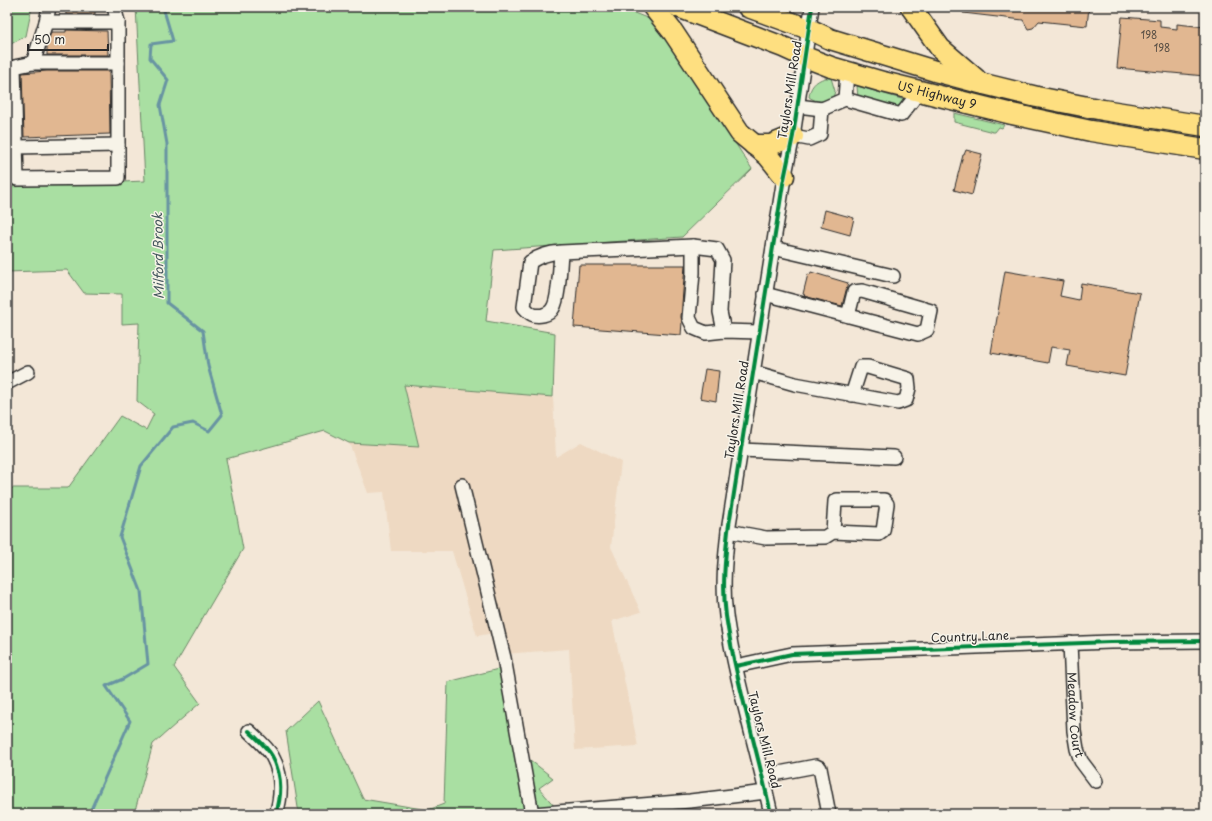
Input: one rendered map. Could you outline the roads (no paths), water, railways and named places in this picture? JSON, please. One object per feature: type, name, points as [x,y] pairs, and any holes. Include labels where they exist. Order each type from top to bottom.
[{"type":"highway","points":[[653,7],[673,32],[740,133],[768,156],[784,176]]},
{"type":"highway","name":"US Highway 9","points":[[678,7],[783,47],[805,58],[847,72],[1012,114],[1091,131],[1205,149]]},
{"type":"highway","points":[[911,7],[940,48],[980,83]]},
{"type":"highway","name":"US Highway 9","points":[[757,9],[809,29],[830,39],[921,67],[980,83],[1038,97],[1104,110],[1205,126]]},
{"type":"highway","points":[[754,145],[771,145],[793,136]]},
{"type":"street","points":[[33,63],[46,22],[49,7]]},
{"type":"street","points":[[114,7],[118,22],[118,63],[118,178],[17,179],[14,68],[33,63],[118,63]]},
{"type":"street","name":"Taylors Mill Road","points":[[771,814],[736,666],[726,615],[724,564],[765,294],[784,176],[798,106],[812,7]]},
{"type":"street","points":[[46,22],[118,22]]},
{"type":"street","points":[[845,99],[847,72]]},
{"type":"street","points":[[798,106],[822,109],[845,99],[901,115],[920,91]]},
{"type":"street","points":[[793,136],[809,139],[820,134],[822,109]]},
{"type":"street","points":[[16,147],[118,145]]},
{"type":"street","points":[[693,246],[693,274],[689,318],[694,328],[706,333],[724,331],[759,332]]},
{"type":"street","points":[[561,252],[554,307],[545,315],[537,316],[530,314],[524,307],[530,262],[545,254],[561,252],[693,246],[717,249],[723,260],[720,312],[724,331]]},
{"type":"street","points":[[773,248],[893,276]]},
{"type":"street","points":[[765,294],[848,316],[918,334],[927,330],[931,311],[862,291],[854,292],[848,316]]},
{"type":"street","points":[[7,384],[28,372]]},
{"type":"street","points":[[753,372],[795,384],[852,395]]},
{"type":"street","points":[[741,450],[894,456]]},
{"type":"street","points":[[462,485],[504,658],[532,814],[690,801],[766,792]]},
{"type":"street","points":[[728,531],[766,538],[825,537],[833,532]]},
{"type":"street","name":"Country Lane","points":[[736,666],[792,654],[1070,643],[1205,641]]},
{"type":"street","name":"Meadow Court","points":[[1070,643],[1074,731],[1077,749],[1081,761],[1096,781]]},
{"type":"street","points":[[249,730],[272,755],[277,767],[280,794],[276,814]]},
{"type":"street","points":[[763,776],[816,766],[820,768],[829,814]]},
{"type":"waterway","name":"Milford Brook","points":[[89,814],[130,721],[106,686],[123,679],[148,664],[141,591],[120,537],[141,466],[173,427],[193,423],[209,431],[222,415],[208,366],[203,331],[167,303],[167,144],[160,105],[168,80],[150,58],[151,44],[173,41],[163,7]]}]
